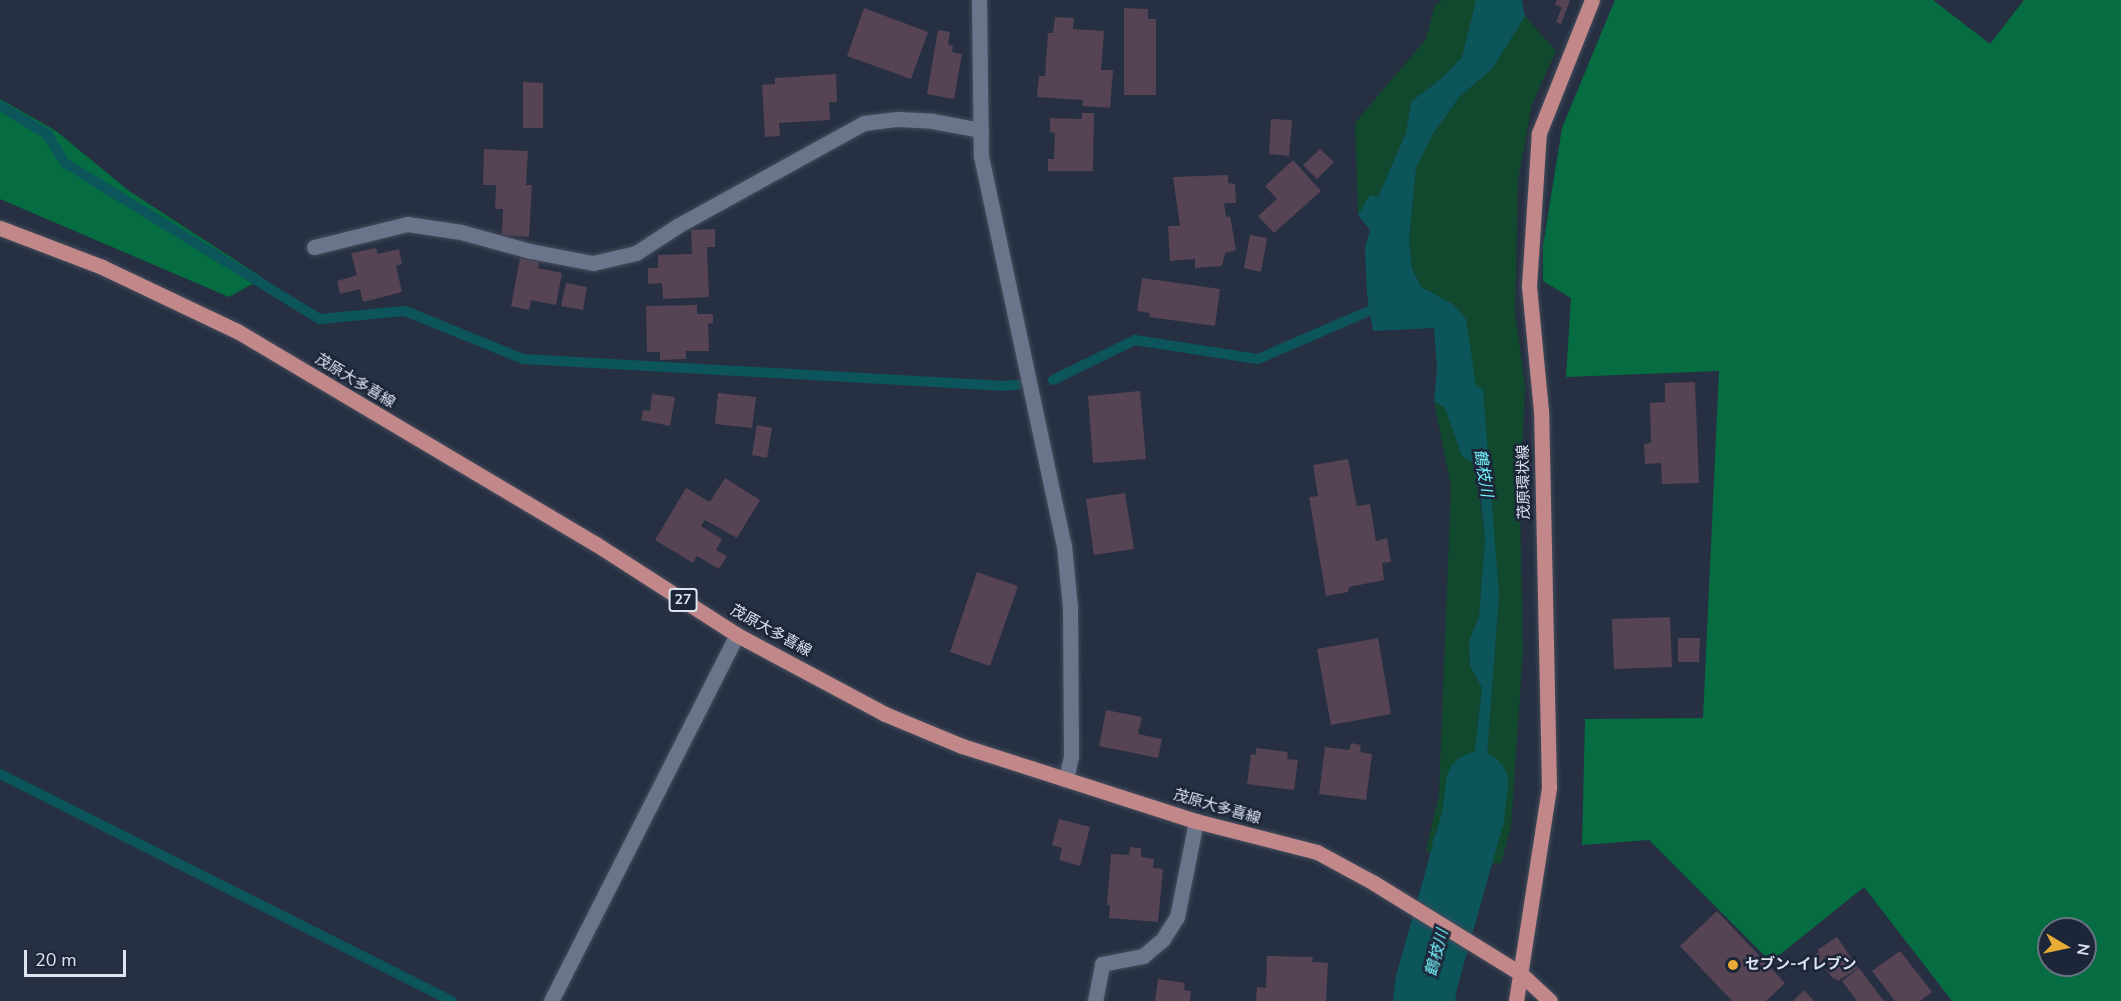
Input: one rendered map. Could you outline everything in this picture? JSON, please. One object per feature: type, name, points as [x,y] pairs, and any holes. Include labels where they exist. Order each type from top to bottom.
[{"type":"main road","name":"茂原環状線","points":[[1516,1001],[1549,787],[1541,411],[1529,286],[1539,133],[1592,0]]},
{"type":"main road","name":"茂原大多喜線","points":[[0,228],[102,267],[237,332],[596,544],[737,635],[885,714],[962,746],[1196,821],[1317,852],[1520,973],[1550,1001]]},
{"type":"street","points":[[979,0],[981,156],[1064,545],[1070,618],[1071,756],[1066,779]]},
{"type":"street","points":[[314,247],[407,224],[461,232],[530,251],[593,263],[636,253],[679,225],[864,123],[898,119],[932,121],[981,130]]},
{"type":"street","points":[[551,1001],[737,635]]},
{"type":"street","points":[[1095,1001],[1102,964],[1143,956],[1163,939],[1177,917],[1196,821]]},
{"type":"shaded area","points":[[1443,0],[1476,0],[1462,57],[1442,78],[1411,102],[1406,133],[1378,197],[1370,195],[1358,215],[1355,123],[1426,39],[1435,5]]},
{"type":"shaded area","points":[[1525,16],[1556,51],[1532,104],[1518,180],[1515,312],[1525,386],[1520,501],[1523,651],[1511,827],[1501,863],[1479,864],[1499,595],[1466,319],[1453,304],[1421,287],[1412,268],[1409,240],[1416,168],[1433,134],[1459,97],[1492,69]]},
{"type":"shaded area","points":[[1434,401],[1445,408],[1462,456],[1472,462],[1477,478],[1485,540],[1479,617],[1469,641],[1470,666],[1482,688],[1470,794],[1463,820],[1446,838],[1434,836],[1431,853],[1426,850],[1439,795],[1451,486]]},
{"type":"green space","points":[[1615,0],[1933,0],[1990,44],[2024,0],[2121,0],[2121,1001],[1952,1001],[1864,887],[1771,962],[1649,840],[1582,845],[1585,719],[1703,718],[1719,371],[1566,377],[1571,298],[1543,281],[1543,246],[1562,128]]},
{"type":"green space","points":[[0,99],[56,131],[129,191],[263,278],[229,297],[0,199]]},
{"type":"water","points":[[1476,0],[1522,0],[1525,16],[1492,69],[1459,97],[1433,134],[1416,168],[1409,240],[1412,268],[1421,287],[1453,304],[1466,319],[1476,386],[1483,389],[1499,595],[1479,864],[1452,865],[1431,853],[1434,836],[1446,838],[1463,820],[1470,794],[1482,688],[1470,666],[1469,641],[1479,617],[1485,540],[1481,500],[1472,462],[1462,456],[1445,408],[1434,401],[1437,368],[1434,328],[1373,331],[1367,294],[1365,248],[1370,230],[1358,215],[1370,195],[1378,197],[1406,133],[1411,102],[1442,78],[1462,57]]},
{"type":"building","points":[[1557,0],[1570,0],[1561,24],[1556,22],[1562,7],[1555,5]]},
{"type":"building","points":[[864,8],[928,32],[911,79],[847,56]]},
{"type":"building","points":[[1124,8],[1148,9],[1148,19],[1156,19],[1156,95],[1124,95]]},
{"type":"building","points":[[1055,17],[1074,18],[1073,29],[1104,31],[1101,70],[1113,70],[1110,108],[1082,106],[1083,100],[1037,97],[1039,76],[1045,76],[1048,33],[1053,33]]},
{"type":"building","points":[[938,30],[950,32],[948,45],[953,46],[952,52],[962,54],[954,99],[927,94]]},
{"type":"building","points":[[836,74],[837,102],[829,102],[830,120],[779,123],[780,136],[765,137],[762,85],[775,84],[775,78]]},
{"type":"building","points":[[523,82],[543,83],[543,128],[523,128]]},
{"type":"building","points":[[1082,113],[1094,113],[1093,171],[1048,171],[1048,159],[1054,159],[1055,133],[1050,132],[1050,118],[1082,119]]},
{"type":"building","points":[[1271,119],[1292,120],[1289,156],[1269,154]]},
{"type":"building","points":[[484,149],[528,151],[526,185],[532,185],[529,237],[502,235],[503,209],[495,209],[496,185],[483,185]]},
{"type":"building","points":[[1320,149],[1334,162],[1317,179],[1303,165]]},
{"type":"building","points":[[1293,160],[1321,191],[1274,233],[1258,216],[1277,199],[1265,186]]},
{"type":"building","points":[[1228,175],[1228,183],[1235,184],[1236,203],[1224,203],[1226,217],[1230,216],[1236,250],[1225,253],[1222,266],[1195,268],[1195,259],[1170,261],[1168,226],[1180,226],[1173,177]]},
{"type":"building","points":[[715,229],[715,247],[707,247],[709,297],[663,299],[662,283],[648,284],[648,268],[658,268],[658,255],[692,254],[691,230]]},
{"type":"building","points":[[1250,235],[1267,238],[1261,272],[1244,268]]},
{"type":"building","points":[[376,248],[378,254],[399,249],[402,264],[396,266],[402,292],[363,302],[360,289],[340,294],[337,281],[357,275],[351,253]]},
{"type":"building","points":[[520,258],[539,262],[538,268],[562,273],[556,305],[531,300],[529,310],[511,306]]},
{"type":"building","points":[[1142,278],[1220,289],[1215,326],[1149,317],[1150,313],[1137,311]]},
{"type":"building","points":[[566,283],[587,287],[583,310],[561,306]]},
{"type":"building","points":[[697,305],[697,314],[713,314],[713,323],[708,324],[709,351],[686,351],[686,359],[660,360],[660,352],[647,352],[646,306]]},
{"type":"building","points":[[1695,382],[1699,483],[1662,484],[1661,463],[1645,464],[1644,444],[1651,443],[1650,403],[1665,402],[1665,383]]},
{"type":"building","points":[[1140,391],[1146,459],[1093,463],[1088,396]]},
{"type":"building","points":[[718,393],[756,397],[752,428],[715,424]]},
{"type":"building","points":[[652,394],[675,397],[670,426],[641,420],[643,410],[650,411]]},
{"type":"building","points":[[757,425],[772,428],[767,458],[752,455]]},
{"type":"building","points":[[1348,459],[1357,506],[1370,504],[1376,541],[1387,538],[1391,562],[1382,563],[1384,580],[1349,587],[1348,592],[1326,596],[1309,497],[1318,496],[1313,465]]},
{"type":"building","points":[[725,478],[760,500],[737,538],[705,520],[701,526],[722,539],[716,550],[727,556],[719,569],[697,556],[693,563],[655,540],[686,488],[710,502]]},
{"type":"building","points":[[1125,493],[1134,549],[1094,555],[1086,499]]},
{"type":"building","points":[[977,572],[1018,586],[990,666],[950,652]]},
{"type":"building","points":[[1670,617],[1672,667],[1614,669],[1612,619]]},
{"type":"building","points":[[1378,638],[1391,714],[1331,725],[1317,649]]},
{"type":"building","points":[[1678,638],[1700,638],[1699,662],[1678,662]]},
{"type":"building","points":[[1106,710],[1142,717],[1138,734],[1162,739],[1158,758],[1099,746]]},
{"type":"building","points":[[1351,743],[1361,745],[1360,752],[1372,754],[1366,800],[1319,794],[1325,747],[1349,750]]},
{"type":"building","points":[[1256,748],[1288,752],[1287,759],[1298,760],[1294,790],[1247,784],[1251,754],[1256,755]]},
{"type":"building","points":[[1059,819],[1090,827],[1080,866],[1059,860],[1062,848],[1052,845]]},
{"type":"building","points":[[1130,847],[1141,848],[1141,857],[1154,859],[1153,868],[1163,869],[1158,922],[1109,918],[1110,906],[1107,904],[1111,854],[1129,855]]},
{"type":"building","name":"セブン-イレブン","points":[[1717,911],[1785,983],[1766,1001],[1732,1001],[1680,946]]},
{"type":"building","points":[[1837,937],[1858,968],[1838,981],[1833,979],[1826,969],[1830,966],[1826,959],[1819,963],[1814,956],[1819,952],[1817,950]]},
{"type":"building","points":[[1900,951],[1932,992],[1920,1001],[1895,1001],[1872,971]]},
{"type":"building","points":[[1267,956],[1313,957],[1312,962],[1328,963],[1326,1001],[1256,1001],[1257,987],[1266,988]]},
{"type":"building","points":[[1859,968],[1884,1001],[1857,1001],[1842,981]]},
{"type":"building","points":[[1158,979],[1185,983],[1184,990],[1191,991],[1190,1001],[1155,1001]]},
{"type":"building","points":[[1804,990],[1814,1001],[1793,1001]]},
{"type":"waterway","points":[[0,106],[47,134],[65,163],[320,319],[405,311],[523,359],[1001,386],[1017,385]]},
{"type":"waterway","points":[[1053,380],[1135,340],[1258,359],[1383,305]]},
{"type":"waterway","points":[[0,774],[452,1001]]},
{"type":"waterway","name":"鶴枝川","points":[[1424,1001],[1426,984],[1473,817],[1477,783]]},
{"type":"place","name":"セブン-イレブン","points":[[1733,965]]}]
